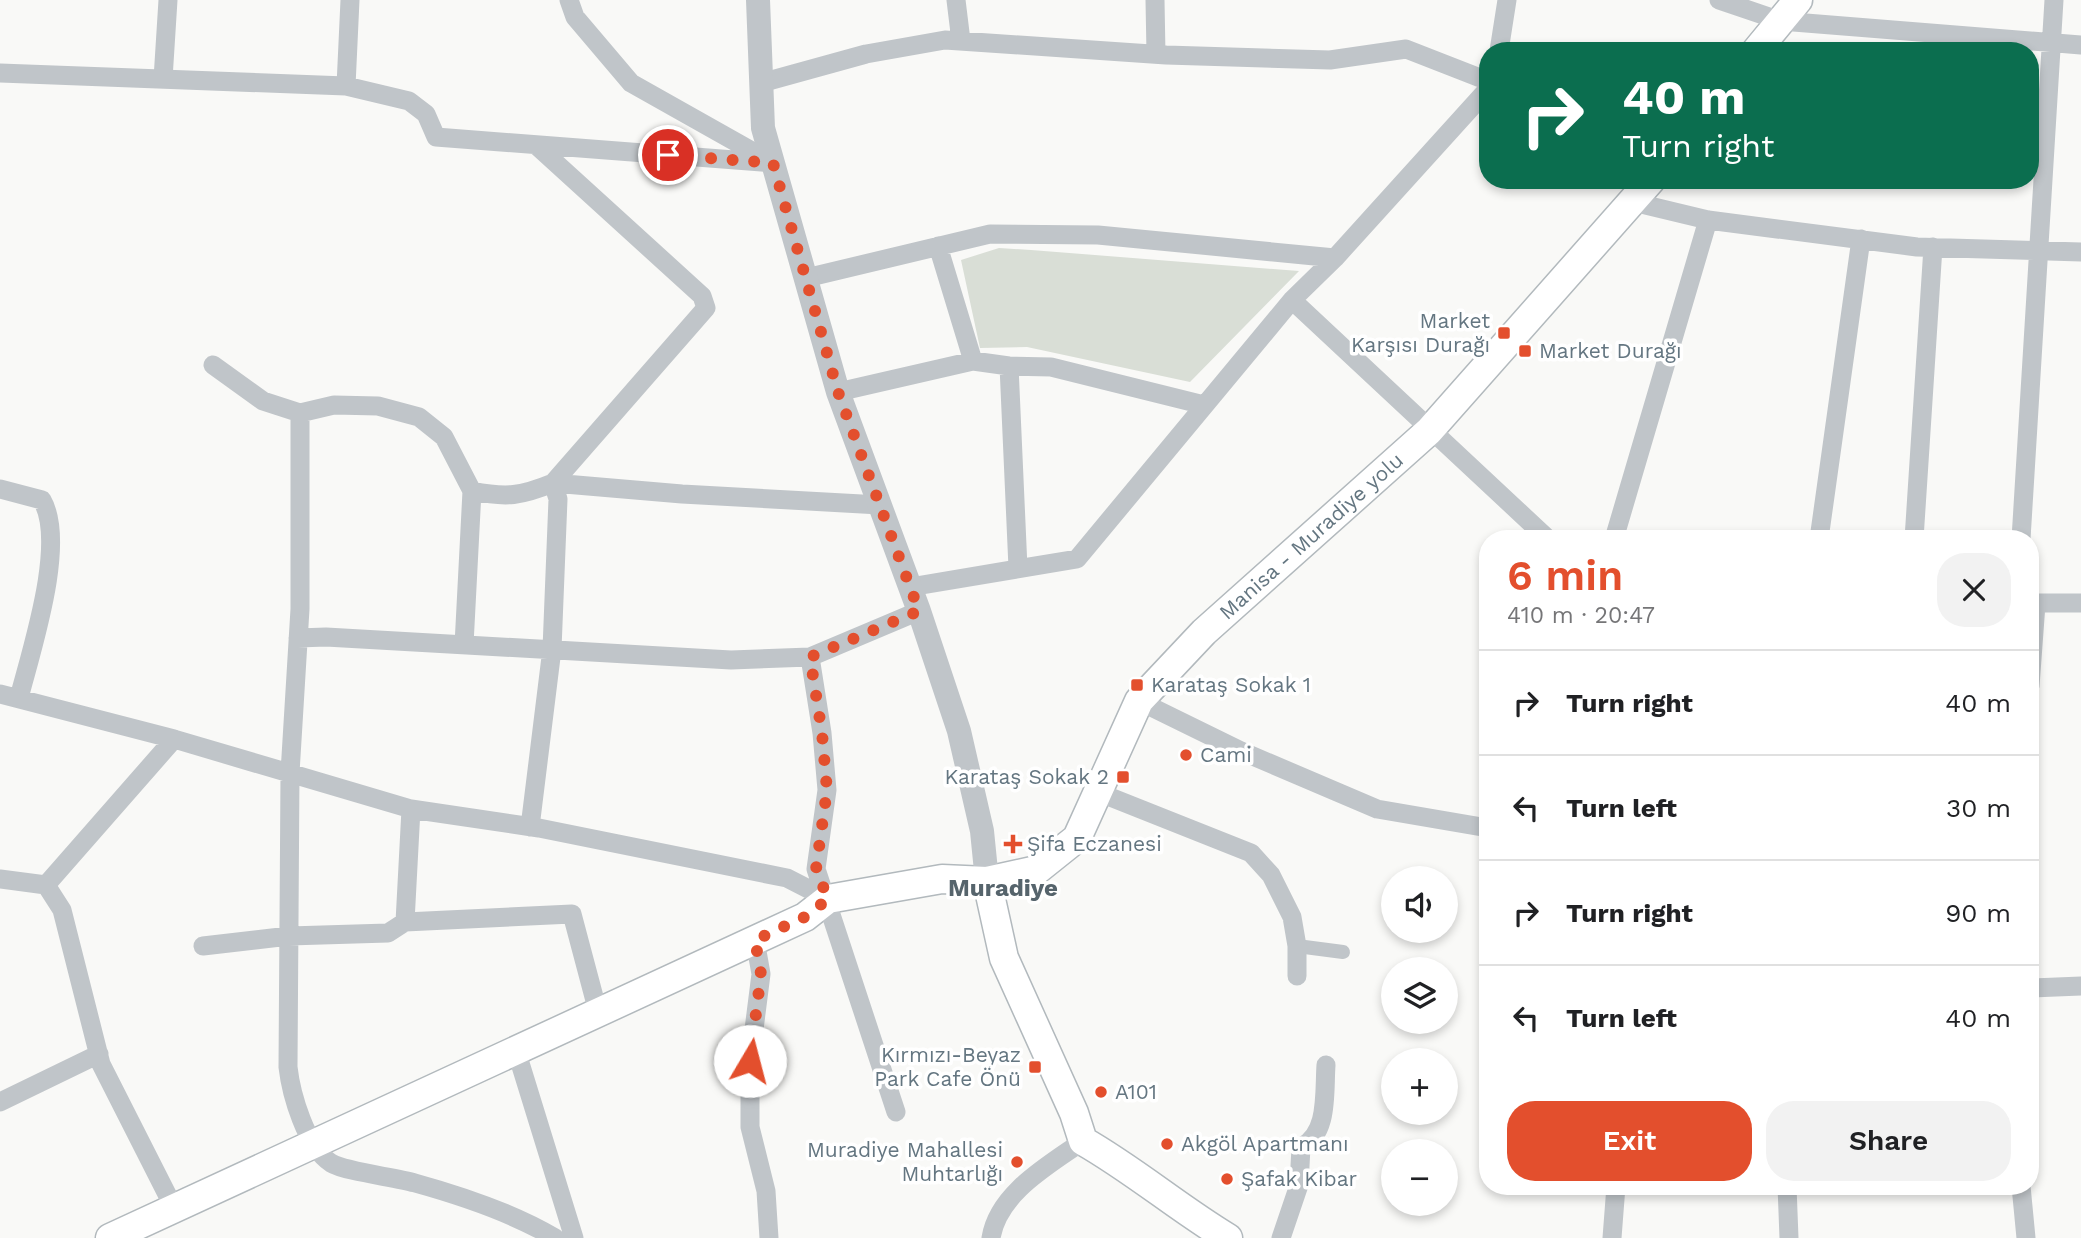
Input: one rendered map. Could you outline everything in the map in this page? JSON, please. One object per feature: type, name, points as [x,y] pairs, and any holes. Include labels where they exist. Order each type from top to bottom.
[{"type":"main road","points":[[1763,42],[1790,10]]},
{"type":"main road","name":"Manisa - Muradiye yolu","points":[[828,899],[942,879],[987,881],[1037,870],[1077,838],[1100,793],[1139,701],[1204,632],[1429,431],[1644,189]]},
{"type":"main road","points":[[987,881],[1004,958],[1074,1113],[1083,1141],[1128,1166],[1196,1219],[1228,1238]]},
{"type":"main road","points":[[110,1238],[805,917],[828,899]]},
{"type":"street","points":[[163,79],[167,0]]},
{"type":"street","points":[[346,86],[350,0]]},
{"type":"street","points":[[569,0],[575,17],[631,83],[773,163]]},
{"type":"street","points":[[758,0],[763,128],[838,392],[911,587],[959,732],[982,831],[987,881]]},
{"type":"street","points":[[956,0],[961,41]]},
{"type":"street","points":[[1155,0],[1156,54]]},
{"type":"street","points":[[1500,42],[1507,0]]},
{"type":"street","points":[[1719,0],[2081,45]]},
{"type":"street","points":[[2022,530],[2054,0]]},
{"type":"street","points":[[761,83],[866,54],[945,40],[1156,54],[1330,60],[1406,49],[1479,77]]},
{"type":"street","points":[[0,73],[346,86],[409,101],[426,114],[436,138],[773,163]]},
{"type":"street","points":[[911,587],[1077,559],[1292,300],[1335,258],[1479,99]]},
{"type":"street","points":[[537,145],[702,296],[706,308],[553,483]]},
{"type":"street","points":[[1633,202],[1708,220],[1933,247],[2081,251]]},
{"type":"street","points":[[1617,530],[1708,220]]},
{"type":"street","points":[[806,278],[990,234],[1098,235],[1335,258]]},
{"type":"street","points":[[1820,530],[1861,239]]},
{"type":"street","points":[[938,246],[973,361]]},
{"type":"street","points":[[1915,530],[1933,247]]},
{"type":"street","points":[[1292,300],[1429,431],[1538,530]]},
{"type":"street","points":[[838,392],[973,361],[1051,368],[1204,405]]},
{"type":"street","points":[[213,365],[263,401],[300,413],[334,405],[378,406],[419,417],[444,437],[472,491],[464,645]]},
{"type":"street","points":[[1009,366],[1018,568]]},
{"type":"street","points":[[300,413],[303,464],[298,638],[290,773],[288,1067],[291,1091],[314,1143],[331,1163],[416,1183],[526,1230],[555,1238]]},
{"type":"street","points":[[530,827],[552,649],[558,499],[553,483]]},
{"type":"street","points":[[472,491],[502,497],[525,494],[553,483],[682,494],[880,505]]},
{"type":"street","points":[[0,489],[43,500],[50,522],[45,598],[10,696],[174,738],[411,809],[530,827],[786,878],[828,899]]},
{"type":"street","points":[[2039,604],[2081,603]]},
{"type":"street","points":[[298,638],[731,660],[810,657],[919,611]]},
{"type":"street","points":[[810,657],[822,733],[827,790],[816,869],[896,1112]]},
{"type":"street","points":[[1139,701],[1241,751],[1377,809],[1479,826]]},
{"type":"street","points":[[46,886],[174,738]]},
{"type":"street","points":[[1100,793],[1251,853],[1271,875],[1292,917],[1297,946],[1297,976]]},
{"type":"street","points":[[405,922],[411,809]]},
{"type":"street","points":[[0,879],[46,886],[62,910],[99,1054],[174,1208]]},
{"type":"street","points":[[203,946],[289,936],[388,933],[405,922],[572,914],[598,1012]]},
{"type":"street","points":[[755,940],[761,974],[750,1061],[750,1127],[766,1191],[769,1238]]},
{"type":"street","points":[[1297,946],[1343,951]]},
{"type":"street","points":[[2039,988],[2081,986]]},
{"type":"street","points":[[516,1050],[574,1238]]},
{"type":"street","points":[[0,1102],[99,1054]]},
{"type":"street","points":[[1281,1238],[1299,1185],[1301,1147],[1313,1142],[1318,1133],[1323,1111],[1326,1065]]},
{"type":"street","points":[[991,1238],[993,1225],[1015,1191],[1083,1141]]},
{"type":"street","points":[[1612,1238],[1615,1195]]},
{"type":"street","points":[[1787,1195],[1789,1238]]},
{"type":"street","points":[[2022,1195],[2026,1238]]},
{"type":"shaded area","points":[[999,248],[1299,271],[1190,382],[1027,347],[980,348],[961,260]]},
{"type":"place","name":"Market Karşısı Durağı","points":[[1504,333]]},
{"type":"place","name":"Market Durağı","points":[[1525,351]]},
{"type":"place","name":"Karataş Sokak 1","points":[[1137,685]]},
{"type":"place","name":"Cami","points":[[1186,755]]},
{"type":"place","name":"Karataş Sokak 2","points":[[1123,777]]},
{"type":"place","name":"Şifa Eczanesi","points":[[1013,844]]},
{"type":"place","name":"Kırmızı-Beyaz Park Cafe Önü","points":[[1035,1067]]},
{"type":"place","name":"A101","points":[[1101,1092]]},
{"type":"place","name":"Akgöl Apartmanı","points":[[1167,1144]]},
{"type":"place","name":"Muradiye Mahallesi Muhtarlığı","points":[[1017,1162]]},
{"type":"place","name":"Şafak Kibar","points":[[1227,1179]]},
{"type":"district","name":"Muradiye","points":[[1003,888]]},
{"type":"route","points":[[668,155],[773,163],[838,392],[919,611],[810,657],[822,733],[827,790],[816,869],[828,899],[805,917],[755,940],[761,974],[750,1061]]}]
